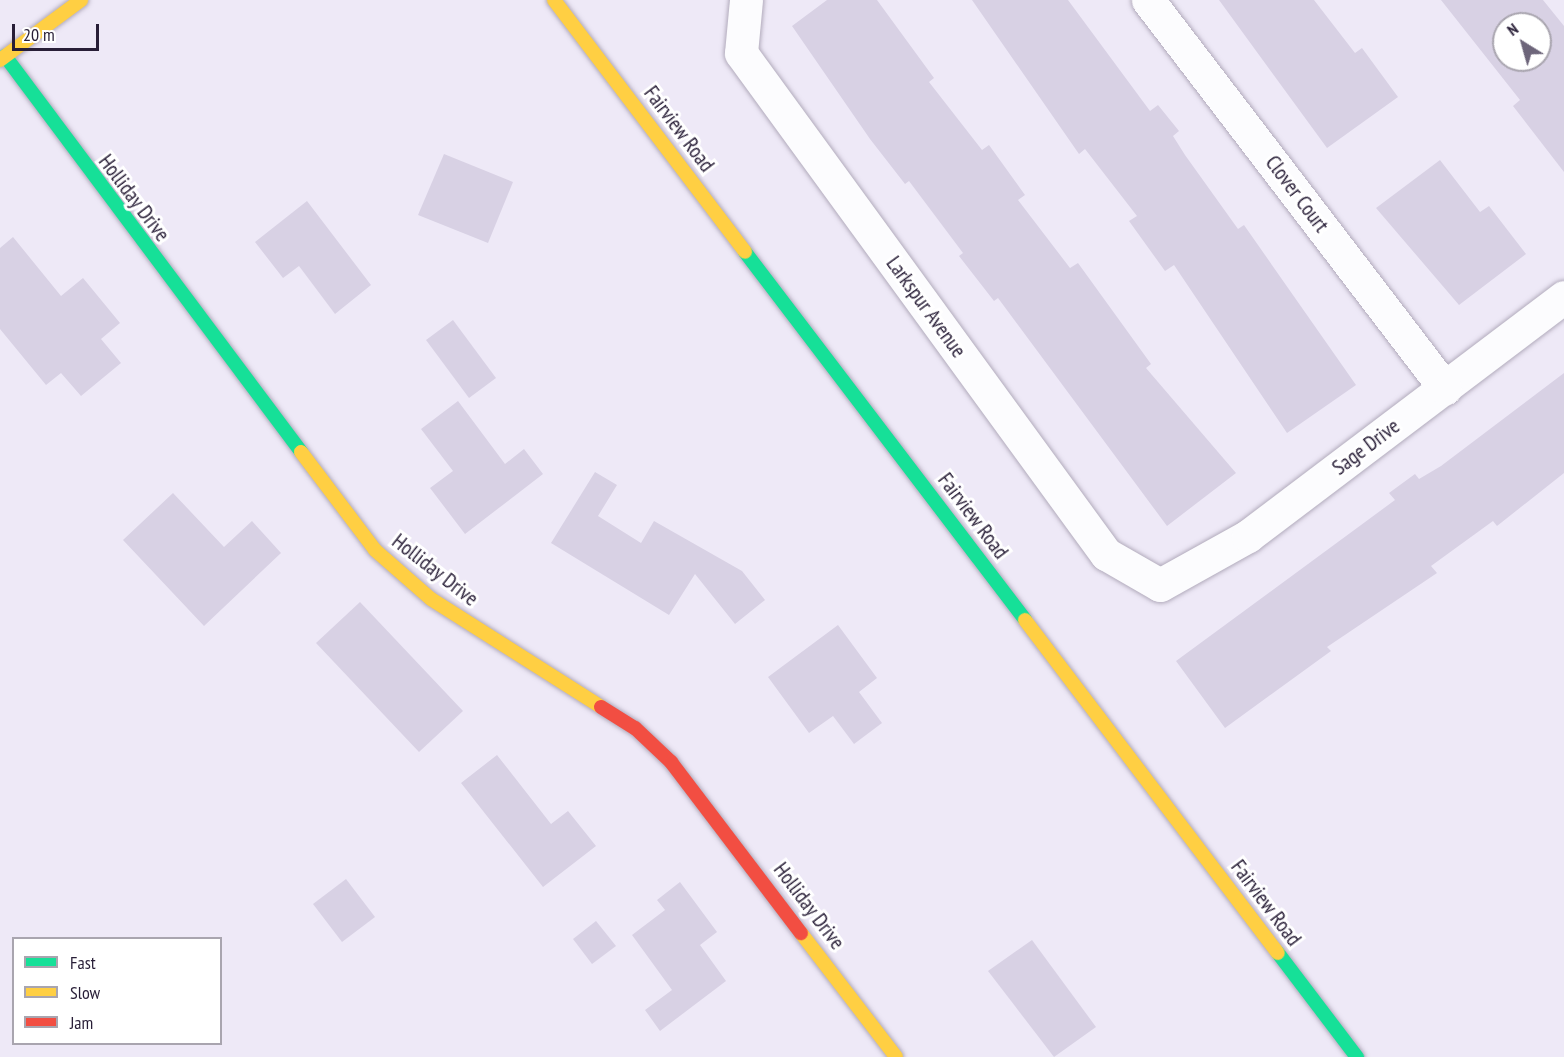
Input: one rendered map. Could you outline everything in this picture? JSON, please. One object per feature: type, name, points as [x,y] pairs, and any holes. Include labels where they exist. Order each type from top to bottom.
[{"type":"street","points":[[2,58],[81,0]]},
{"type":"street","name":"Fairview Road","points":[[554,0],[1357,1057]]},
{"type":"street","name":"Larkspur Avenue","points":[[746,0],[741,53],[1106,554],[1160,585]]},
{"type":"street","name":"Clover Court","points":[[1148,0],[1445,389]]},
{"type":"street","name":"Holliday Drive","points":[[2,58],[375,550],[431,599],[635,728],[671,762],[897,1057]]},
{"type":"street","name":"Sage Drive","points":[[1160,585],[1248,536],[1564,297]]},
{"type":"building","points":[[827,0],[877,0],[934,78],[929,82],[982,150],[989,145],[1025,195],[1018,200],[1070,268],[1078,263],[1151,364],[1146,368],[1236,473],[1167,526],[998,298],[994,301],[959,256],[963,253],[909,181],[905,184],[870,139],[792,26]]},
{"type":"building","points":[[972,0],[1068,0],[1150,111],[1158,105],[1179,131],[1173,136],[1185,155],[1238,229],[1244,225],[1356,385],[1287,433],[1174,265],[1165,271],[1129,221],[1137,216],[1085,149],[1079,154]]},
{"type":"building","points":[[1219,0],[1314,0],[1355,53],[1362,48],[1398,97],[1327,148]]},
{"type":"building","points":[[1441,0],[1543,0],[1564,26],[1564,172],[1513,106],[1520,100],[1498,72],[1552,72],[1552,12],[1492,12],[1492,65]]},
{"type":"building","points":[[444,154],[513,182],[488,243],[418,215]]},
{"type":"building","points":[[1440,160],[1480,212],[1489,206],[1526,254],[1459,305],[1376,208]]},
{"type":"building","points":[[307,201],[371,285],[335,314],[299,266],[283,278],[255,242]]},
{"type":"building","points":[[13,237],[61,296],[83,278],[120,323],[101,339],[121,363],[81,396],[61,373],[46,385],[0,329],[0,248]]},
{"type":"building","points":[[453,320],[496,378],[469,398],[426,340]]},
{"type":"building","points":[[1564,373],[1564,473],[1497,526],[1493,521],[1431,566],[1437,573],[1327,647],[1331,651],[1225,728],[1176,661],[1395,500],[1389,493],[1415,474],[1419,479],[1441,466]]},
{"type":"building","points":[[458,401],[505,464],[524,449],[543,474],[465,534],[430,488],[453,471],[421,429]]},
{"type":"building","points":[[595,472],[617,485],[598,516],[641,543],[654,521],[742,571],[765,600],[735,624],[695,574],[669,615],[551,543]]},
{"type":"building","points":[[173,493],[224,547],[252,521],[281,553],[204,626],[123,540]]},
{"type":"building","points":[[360,602],[463,711],[419,752],[316,643]]},
{"type":"building","points":[[838,625],[877,678],[859,692],[882,723],[854,744],[833,716],[809,733],[768,677]]},
{"type":"building","points":[[497,755],[551,824],[568,811],[596,846],[543,887],[461,783]]},
{"type":"building","points":[[346,879],[375,917],[342,942],[313,904]]},
{"type":"building","points":[[680,882],[717,932],[700,945],[726,981],[660,1031],[645,1010],[672,990],[632,935],[665,910],[657,900]]},
{"type":"building","points":[[596,921],[616,946],[592,964],[573,939]]},
{"type":"building","points":[[1032,940],[1096,1027],[1054,1057],[988,971]]},
{"type":"traffic: fast","points":[[5,56],[301,452]]},
{"type":"traffic: fast","points":[[745,252],[1025,620]]},
{"type":"traffic: fast","points":[[1278,953],[1357,1057]]},
{"type":"traffic: slow","points":[[0,60],[81,0]]},
{"type":"traffic: slow","points":[[554,0],[745,252]]},
{"type":"traffic: slow","points":[[301,452],[375,550],[431,599],[601,707]]},
{"type":"traffic: slow","points":[[1025,620],[1278,953]]},
{"type":"traffic: slow","points":[[801,933],[896,1057]]},
{"type":"traffic: jam","points":[[601,707],[635,728],[671,762],[801,933]]}]
